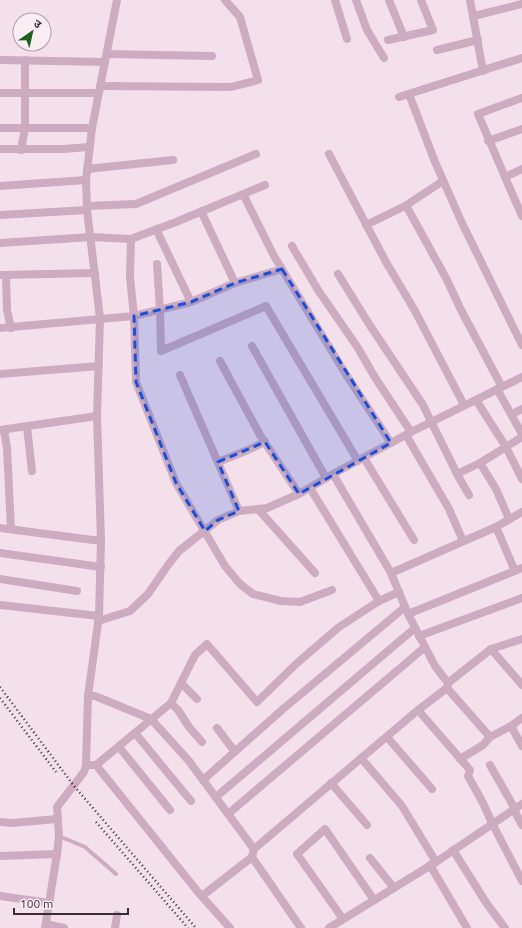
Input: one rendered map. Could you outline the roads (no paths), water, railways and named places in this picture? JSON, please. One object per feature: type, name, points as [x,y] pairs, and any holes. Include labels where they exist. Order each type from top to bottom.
[{"type":"street","points":[[64,928],[46,926],[59,836],[57,807],[84,772],[86,766],[88,696],[99,619],[101,567],[97,416],[100,318],[87,208],[86,180],[92,128],[117,0]]},
{"type":"street","points":[[0,93],[99,89],[231,87],[258,80],[240,17],[224,0]]},
{"type":"street","points":[[335,0],[347,39]]},
{"type":"street","points":[[356,0],[367,30],[384,58]]},
{"type":"street","points":[[389,0],[404,36]]},
{"type":"street","points":[[388,40],[433,30],[421,0]]},
{"type":"street","points":[[470,0],[483,71]]},
{"type":"street","points":[[474,16],[522,4]]},
{"type":"street","points":[[437,50],[478,40]]},
{"type":"street","points":[[0,60],[212,56]]},
{"type":"street","points":[[398,97],[522,58]]},
{"type":"street","points":[[22,150],[25,128],[25,60]]},
{"type":"street","points":[[409,94],[443,180],[462,223],[522,345]]},
{"type":"street","points":[[522,98],[478,114],[488,141],[520,206],[522,216]]},
{"type":"street","points":[[0,128],[92,128]]},
{"type":"street","points":[[488,141],[522,129]]},
{"type":"street","points":[[0,149],[62,149],[90,146]]},
{"type":"street","points":[[0,216],[136,204],[256,154]]},
{"type":"street","points":[[329,154],[464,405]]},
{"type":"street","points":[[87,169],[173,160]]},
{"type":"street","points":[[505,177],[522,169]]},
{"type":"street","points":[[0,186],[86,180]]},
{"type":"street","points":[[366,225],[405,206],[443,180]]},
{"type":"street","points":[[0,243],[91,237],[131,239],[265,184]]},
{"type":"street","points":[[243,194],[282,269],[337,360],[391,443]]},
{"type":"street","points":[[405,206],[446,278],[522,434]]},
{"type":"street","points":[[201,211],[235,283]]},
{"type":"street","points":[[156,230],[191,302]]},
{"type":"street","points":[[131,239],[130,277],[134,316],[136,382],[176,483],[225,566],[240,584],[253,594],[281,601],[300,602],[332,590]]},
{"type":"street","points":[[292,246],[318,290],[358,348],[409,434],[449,509],[463,541]]},
{"type":"street","points":[[157,264],[161,350],[266,306],[361,459],[414,540]]},
{"type":"street","points":[[0,328],[134,316],[191,302],[235,283],[282,269]]},
{"type":"street","points":[[11,328],[7,310],[3,275],[95,273]]},
{"type":"street","points":[[338,274],[369,324],[423,405],[469,495]]},
{"type":"street","points":[[252,346],[329,476],[391,574],[415,628],[435,666],[448,685],[490,737]]},
{"type":"street","points":[[220,361],[265,442],[299,494]]},
{"type":"street","points":[[0,374],[99,366]]},
{"type":"street","points":[[180,374],[239,511]]},
{"type":"street","points":[[0,605],[99,619],[130,611],[148,594],[179,551],[205,532],[218,520],[239,511],[266,508],[299,494],[329,476],[431,422],[522,377]]},
{"type":"street","points":[[476,400],[506,447],[522,479]]},
{"type":"street","points":[[512,414],[522,409]]},
{"type":"street","points":[[11,529],[6,448],[2,430],[97,416]]},
{"type":"street","points":[[27,426],[32,471]]},
{"type":"street","points":[[457,474],[480,463],[522,437]]},
{"type":"street","points":[[218,462],[265,442]]},
{"type":"street","points":[[480,463],[496,489],[509,519]]},
{"type":"street","points":[[310,488],[379,602]]},
{"type":"street","points":[[258,509],[315,573]]},
{"type":"street","points":[[391,574],[496,527],[522,512]]},
{"type":"street","points":[[204,780],[283,709],[407,610],[518,570],[496,527]]},
{"type":"street","points":[[0,528],[101,541]]},
{"type":"street","points":[[0,553],[101,567]]},
{"type":"street","points":[[0,579],[77,591]]},
{"type":"street","points":[[86,766],[96,765],[171,703],[195,655],[207,644],[257,702],[296,664],[339,627],[379,602],[399,592]]},
{"type":"street","points":[[420,636],[522,598]]},
{"type":"street","points":[[216,797],[415,628]]},
{"type":"street","points":[[202,896],[253,853],[331,783],[491,649],[522,639]]},
{"type":"street","points":[[228,814],[425,647]]},
{"type":"street","points":[[491,649],[522,684]]},
{"type":"street","points":[[181,683],[197,699]]},
{"type":"street","points":[[88,696],[95,696],[151,719],[204,780],[228,814],[301,928]]},
{"type":"street","points":[[171,703],[178,710],[189,728],[202,742]]},
{"type":"street","points":[[418,710],[470,770],[468,776],[522,881]]},
{"type":"street","points":[[460,759],[483,745],[490,737],[511,726],[522,718]]},
{"type":"street","points":[[511,726],[522,746]]},
{"type":"street","points":[[217,728],[235,752]]},
{"type":"street","points":[[135,734],[191,801]]},
{"type":"street","points":[[387,737],[432,789]]},
{"type":"street","points":[[119,747],[170,810]]},
{"type":"street","points":[[361,758],[402,806],[467,928]]},
{"type":"street","points":[[96,765],[202,896],[230,928]]},
{"type":"street","points":[[490,765],[517,807],[522,825]]},
{"type":"street","points":[[331,783],[367,825]]},
{"type":"street","points":[[329,928],[433,864],[517,807]]},
{"type":"street","points":[[0,822],[12,823],[57,819]]},
{"type":"street","points":[[343,919],[297,854],[325,829],[374,900]]},
{"type":"street","points":[[453,850],[487,904],[505,928]]},
{"type":"street","points":[[0,856],[57,854]]},
{"type":"street","points":[[370,858],[394,888]]},
{"type":"street","points":[[0,896],[50,903]]},
{"type":"street","points":[[114,928],[117,915]]},
{"type":"lane","points":[[59,836],[85,847],[116,874]]},
{"type":"railway","points":[[0,687],[74,786],[196,928]]},
{"type":"railway","points":[[0,698],[56,772]]},
{"type":"railway","points":[[96,822],[188,928]]}]
